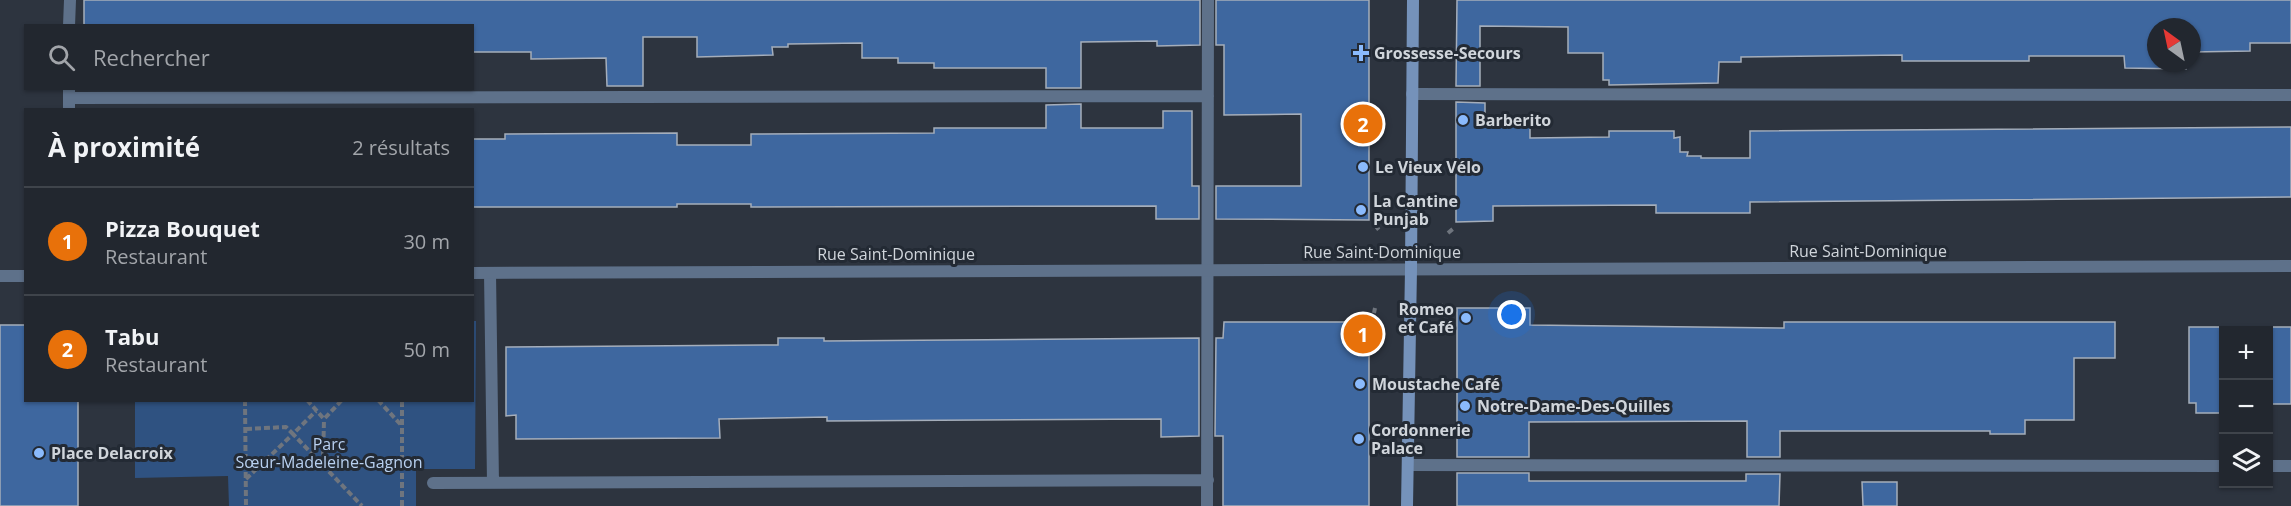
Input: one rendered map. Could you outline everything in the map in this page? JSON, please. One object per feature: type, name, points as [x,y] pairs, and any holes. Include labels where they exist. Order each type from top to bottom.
[{"type":"street","points":[[69,24],[70,0]]},
{"type":"street","points":[[1207,506],[1208,0]]},
{"type":"street","points":[[1407,506],[1413,0]]},
{"type":"street","points":[[1412,94],[2291,95]]},
{"type":"street","points":[[69,99],[1208,96]]},
{"type":"street","name":"Rue Saint-Dominique","points":[[474,273],[2291,266]]},
{"type":"street","points":[[490,273],[493,483]]},
{"type":"street","points":[[0,276],[24,276]]},
{"type":"street","points":[[1408,465],[2219,466]]},
{"type":"street","points":[[2273,466],[2291,466]]},
{"type":"street","points":[[434,483],[1208,480]]},
{"type":"path","points":[[1375,225],[1378,230]]},
{"type":"path","points":[[1448,233],[1454,228]]},
{"type":"path","points":[[1441,305],[1446,308]]},
{"type":"path","points":[[245,402],[246,506]]},
{"type":"path","points":[[309,402],[324,418]]},
{"type":"path","points":[[323,465],[324,418],[340,402]]},
{"type":"path","points":[[380,402],[402,426]]},
{"type":"path","points":[[402,402],[402,506]]},
{"type":"path","points":[[246,479],[316,411]]},
{"type":"path","points":[[246,429],[286,426],[362,506]]},
{"type":"green space","name":"Parc Sœur-Madeleine-Gagnon","points":[[474,321],[476,321],[475,469],[416,469],[416,506],[229,506],[228,476],[135,478],[135,402],[474,402]]},
{"type":"building","points":[[84,0],[1200,0],[1200,45],[1157,46],[1157,41],[1081,42],[1081,88],[1046,88],[1046,68],[934,68],[934,63],[898,63],[898,58],[862,58],[862,43],[788,44],[788,47],[772,47],[773,55],[697,57],[697,37],[643,37],[643,86],[607,86],[606,58],[531,59],[531,52],[474,52],[474,24],[84,24]]},
{"type":"building","points":[[1216,0],[1369,0],[1369,220],[1216,219],[1216,186],[1301,186],[1301,114],[1224,115],[1224,45],[1216,45]]},
{"type":"building","points":[[1457,0],[2291,0],[2291,43],[2250,43],[2250,51],[2201,52],[2201,18],[2147,18],[2147,68],[2125,68],[2124,56],[2029,56],[2029,61],[1902,61],[1902,55],[1741,57],[1741,62],[1719,62],[1718,83],[1609,85],[1609,80],[1603,80],[1603,53],[1568,53],[1568,27],[1480,26],[1480,86],[1456,86]]},
{"type":"building","points":[[1456,102],[1485,103],[1485,123],[1530,125],[1530,138],[1609,137],[1609,131],[1674,131],[1674,138],[1680,137],[1680,152],[1688,152],[1687,156],[1701,156],[1701,158],[1750,158],[1750,131],[2291,127],[2291,197],[1750,202],[1750,213],[1656,213],[1656,205],[1493,206],[1493,221],[1456,222]]},
{"type":"building","points":[[1081,104],[1081,128],[1163,128],[1163,111],[1192,111],[1192,186],[1199,186],[1199,219],[1156,219],[1156,206],[751,207],[751,204],[677,204],[677,207],[474,207],[474,139],[505,139],[505,134],[677,133],[677,145],[751,145],[751,134],[934,133],[934,128],[1046,128],[1046,105]]},
{"type":"building","points":[[1457,308],[1530,308],[1530,325],[1784,328],[1784,322],[2115,322],[2115,358],[2074,358],[2074,420],[2025,420],[2025,434],[1990,434],[1990,431],[1780,431],[1780,457],[1747,457],[1747,421],[1529,422],[1529,457],[1457,457]]},
{"type":"building","points":[[1224,322],[1369,322],[1369,506],[1223,506],[1223,436],[1215,436],[1216,338],[1223,338]]},
{"type":"building","name":"Place Delacroix","points":[[0,325],[24,325],[24,402],[78,402],[78,506],[0,506]]},
{"type":"building","points":[[2189,327],[2219,327],[2219,413],[2196,413],[2196,403],[2189,403]]},
{"type":"building","points":[[2273,327],[2291,327],[2291,404],[2273,404]]},
{"type":"building","points":[[778,338],[824,338],[824,341],[1199,338],[1199,436],[1161,437],[1161,419],[827,421],[827,417],[719,419],[720,438],[516,439],[516,415],[506,416],[506,347],[778,345]]},
{"type":"building","points":[[1457,473],[1529,473],[1529,481],[1746,481],[1746,474],[1780,474],[1779,506],[1457,506]]},
{"type":"building","points":[[1862,482],[1897,482],[1897,506],[1863,506]]},
{"type":"place","name":"Grossesse-Secours","points":[[1361,53]]},
{"type":"place","name":"Barberito","points":[[1463,120]]},
{"type":"place","name":"Tabu","points":[[1363,124]]},
{"type":"place","name":"Le Vieux Vélo","points":[[1363,167]]},
{"type":"place","name":"La Cantine Punjab","points":[[1361,210]]},
{"type":"place","name":"Romeo et Café","points":[[1466,318]]},
{"type":"place","name":"Pizza Bouquet","points":[[1363,334]]},
{"type":"place","name":"Moustache Café","points":[[1360,384]]},
{"type":"place","name":"Notre-Dame-Des-Quilles","points":[[1465,406]]},
{"type":"place","name":"Cordonnerie Palace","points":[[1359,439]]},
{"type":"place","name":"Place Delacroix","points":[[39,453]]}]
